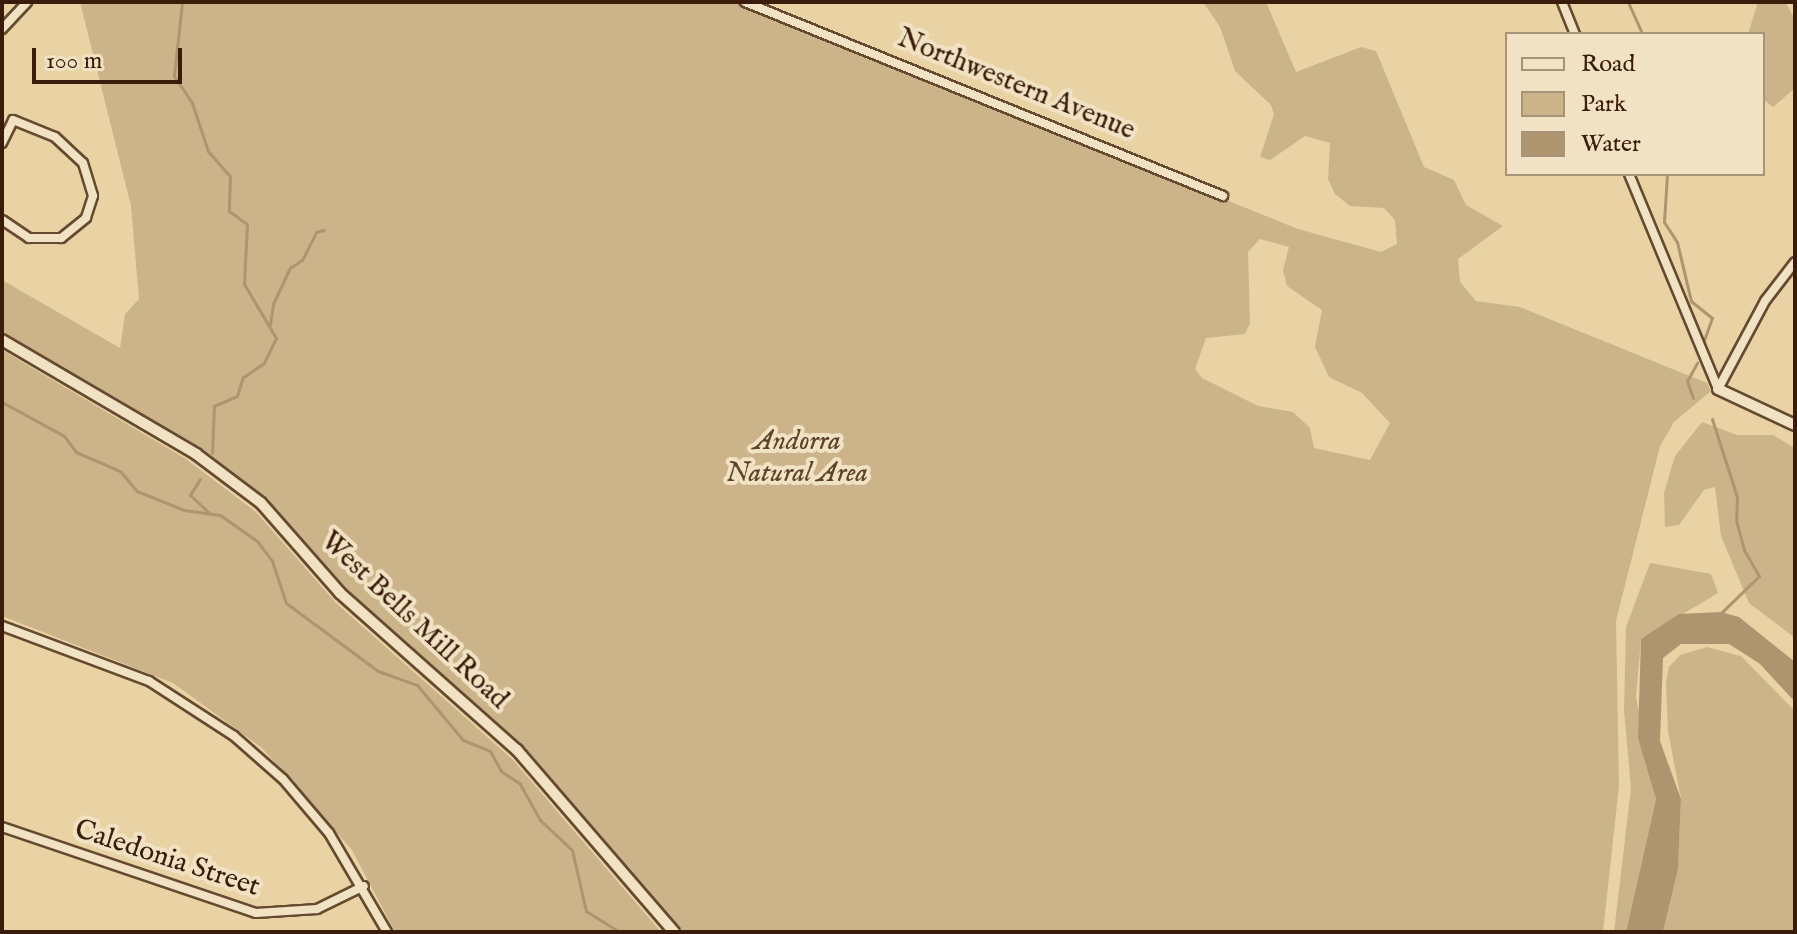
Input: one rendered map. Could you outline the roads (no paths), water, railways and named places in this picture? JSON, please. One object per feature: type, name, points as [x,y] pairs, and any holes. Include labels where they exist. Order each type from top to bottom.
[{"type":"street","points":[[2,29],[27,2]]},
{"type":"street","name":"Northwestern Avenue","points":[[745,2],[1223,196]]},
{"type":"street","points":[[1562,2],[1574,32]]},
{"type":"street","points":[[2,117],[70,148],[88,172],[93,196],[86,218],[61,238],[29,238],[2,220]]},
{"type":"street","points":[[2,143],[13,120]]},
{"type":"street","points":[[1630,176],[1718,389],[1795,425]]},
{"type":"street","points":[[1718,389],[1765,301],[1795,262]]},
{"type":"street","name":"West Bells Mill Road","points":[[2,340],[196,454],[261,503],[340,593],[517,750],[674,932]]},
{"type":"street","points":[[2,626],[131,673],[220,726],[306,804],[364,886],[387,932]]},
{"type":"street","name":"Caledonia Street","points":[[2,827],[256,913],[317,909],[364,886]]},
{"type":"water","points":[[1721,612],[1739,617],[1795,662],[1795,702],[1760,664],[1729,644],[1681,644],[1663,658],[1660,741],[1681,799],[1678,869],[1663,932],[1626,932],[1656,799],[1638,738],[1641,639],[1679,614]]},
{"type":"waterway","points":[[182,2],[174,76],[192,103],[208,151],[230,176],[229,211],[247,224],[244,284],[276,338],[264,363],[243,377],[237,396],[214,406],[212,453]]},
{"type":"waterway","points":[[1628,2],[1641,32]]},
{"type":"waterway","points":[[1667,176],[1664,222],[1677,242],[1691,301],[1712,318],[1703,343]]},
{"type":"waterway","points":[[270,324],[273,304],[290,268],[302,260],[316,232],[324,230]]},
{"type":"waterway","points":[[1693,398],[1687,381],[1697,363]]},
{"type":"waterway","points":[[2,402],[64,436],[76,452],[120,471],[137,491],[184,510],[220,515],[257,541],[272,561],[286,603],[378,671],[417,685],[463,740],[490,751],[501,771],[520,784],[540,820],[572,850],[586,911],[619,932]]},
{"type":"waterway","points":[[1712,419],[1737,497],[1736,520],[1744,550],[1759,576],[1721,613]]},
{"type":"waterway","points":[[200,479],[190,495],[208,512]]},
{"type":"park label","name":"Andorra Natural Area","points":[[797,458]]}]
